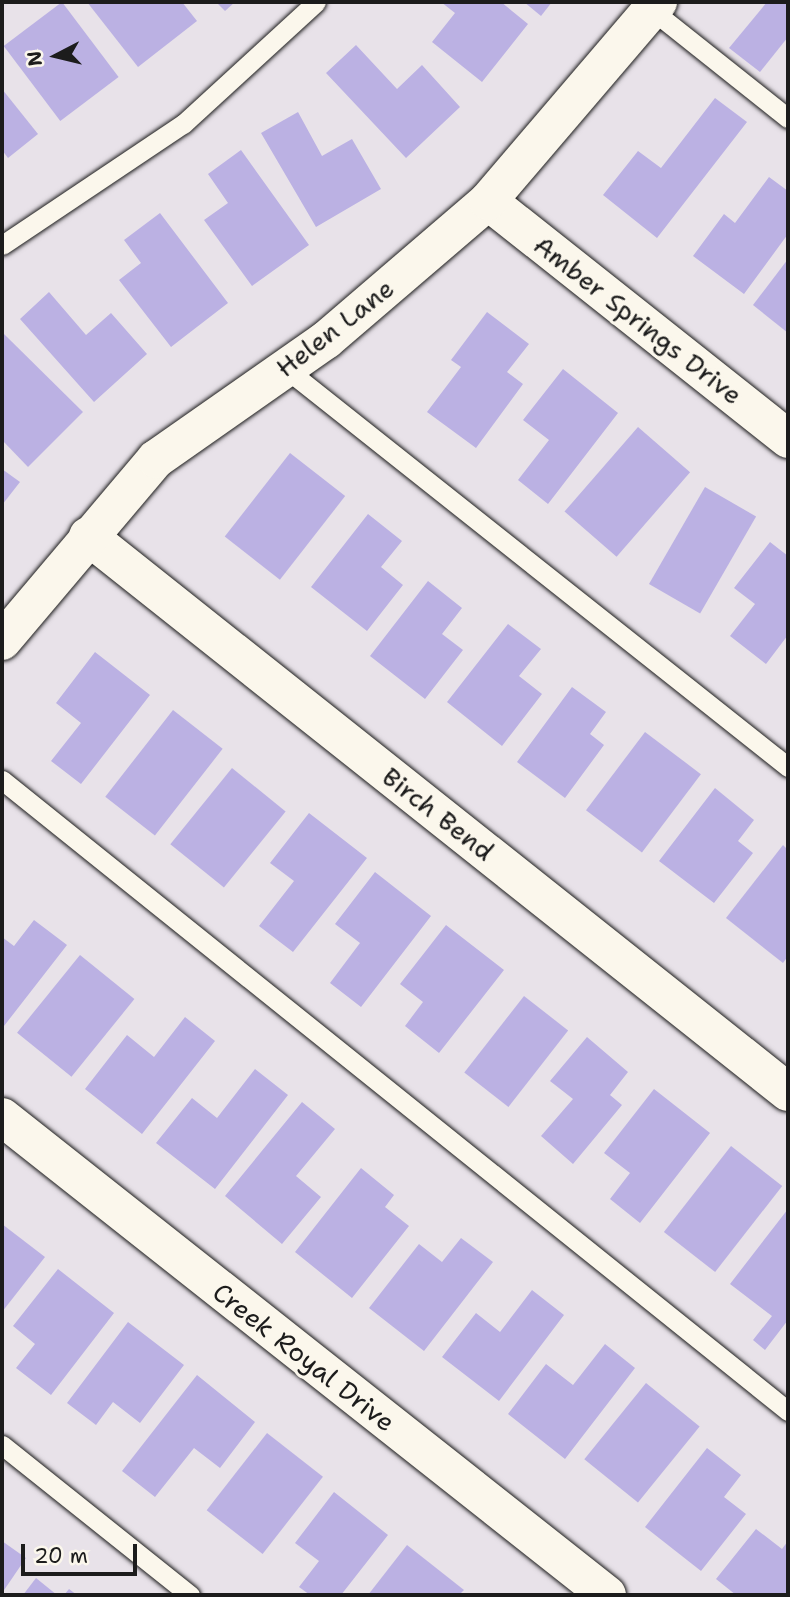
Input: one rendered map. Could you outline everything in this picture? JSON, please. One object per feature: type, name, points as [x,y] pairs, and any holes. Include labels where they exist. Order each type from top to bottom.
[{"type":"street","name":"Helen Lane","points":[[2,641],[88,536],[156,459],[285,368],[488,201],[655,6]]},
{"type":"street","name":"Amber Springs Drive","points":[[488,201],[788,439]]},
{"type":"street","name":"Birch Bend","points":[[88,536],[788,1092]]},
{"type":"street","name":"Creek Royal Drive","points":[[2,1117],[607,1595]]},
{"type":"lane","points":[[2,245],[183,124],[316,2]]},
{"type":"lane","points":[[655,6],[788,118]]},
{"type":"lane","points":[[285,368],[788,767]]},
{"type":"lane","points":[[2,780],[788,1411]]},
{"type":"lane","points":[[2,1445],[190,1595]]},
{"type":"building","points":[[62,2],[119,77],[60,121],[4,46]]},
{"type":"building","points":[[87,2],[182,2],[197,21],[138,67]]},
{"type":"building","points":[[216,2],[235,2],[225,11]]},
{"type":"building","points":[[441,2],[501,2],[528,24],[482,82],[432,42],[455,13]]},
{"type":"building","points":[[524,2],[552,2],[541,16]]},
{"type":"building","points":[[767,2],[788,2],[788,37],[760,72],[729,48]]},
{"type":"building","points":[[356,45],[397,89],[422,65],[460,107],[406,158],[326,73]]},
{"type":"building","points":[[2,89],[38,134],[8,158],[2,150]]},
{"type":"building","points":[[715,98],[747,122],[657,238],[603,195],[638,151],[661,168]]},
{"type":"building","points":[[298,112],[322,156],[352,139],[381,189],[316,227],[261,133]]},
{"type":"building","points":[[241,150],[309,245],[252,286],[204,220],[228,203],[208,174]]},
{"type":"building","points":[[769,177],[788,191],[788,234],[744,294],[693,256],[724,214],[735,223]]},
{"type":"building","points":[[160,213],[228,303],[171,347],[119,280],[141,263],[124,240]]},
{"type":"building","points":[[788,259],[788,333],[753,305]]},
{"type":"building","points":[[49,292],[86,335],[111,313],[147,354],[94,402],[20,319]]},
{"type":"building","points":[[487,312],[529,344],[507,372],[523,384],[476,448],[427,412],[461,367],[451,360]]},
{"type":"building","points":[[4,334],[83,412],[28,467],[2,440]]},
{"type":"building","points":[[563,369],[618,413],[548,504],[518,480],[549,440],[523,420]]},
{"type":"building","points":[[638,427],[690,472],[617,557],[565,512]]},
{"type":"building","points":[[290,453],[345,496],[280,580],[225,537]]},
{"type":"building","points":[[2,469],[20,482],[2,505]]},
{"type":"building","points":[[705,487],[756,516],[700,613],[649,584]]},
{"type":"building","points":[[368,514],[402,541],[381,567],[403,585],[367,631],[311,587]]},
{"type":"building","points":[[770,542],[788,556],[788,635],[766,664],[730,636],[755,604],[734,588]]},
{"type":"building","points":[[428,581],[462,608],[442,634],[463,650],[425,699],[370,656]]},
{"type":"building","points":[[508,624],[541,649],[519,676],[542,694],[502,746],[447,702]]},
{"type":"building","points":[[95,652],[150,695],[81,784],[51,761],[81,723],[56,703]]},
{"type":"building","points":[[572,687],[606,712],[590,734],[604,745],[565,798],[517,762]]},
{"type":"building","points":[[173,710],[223,749],[155,835],[105,797]]},
{"type":"building","points":[[645,732],[701,774],[642,852],[586,810]]},
{"type":"building","points":[[232,768],[286,811],[224,888],[170,844]]},
{"type":"building","points":[[715,788],[754,820],[738,841],[753,853],[714,903],[659,861]]},
{"type":"building","points":[[309,813],[367,858],[293,952],[259,926],[294,881],[270,863]]},
{"type":"building","points":[[783,845],[788,850],[788,956],[783,963],[726,918]]},
{"type":"building","points":[[375,872],[431,916],[361,1007],[330,983],[360,943],[335,924]]},
{"type":"building","points":[[34,920],[67,945],[4,1026],[2,937],[14,946]]},
{"type":"building","points":[[446,925],[504,970],[439,1053],[405,1026],[423,1002],[400,984]]},
{"type":"building","points":[[80,955],[134,999],[71,1077],[17,1033]]},
{"type":"building","points":[[524,996],[568,1030],[508,1107],[464,1072]]},
{"type":"building","points":[[185,1017],[215,1041],[142,1134],[85,1089],[127,1035],[154,1057]]},
{"type":"building","points":[[587,1037],[628,1072],[610,1095],[622,1105],[573,1164],[541,1136],[573,1099],[550,1081]]},
{"type":"building","points":[[255,1069],[288,1095],[215,1189],[156,1143],[192,1098],[217,1118]]},
{"type":"building","points":[[654,1089],[710,1133],[640,1223],[610,1199],[630,1173],[604,1153]]},
{"type":"building","points":[[302,1102],[335,1129],[296,1176],[321,1197],[282,1244],[225,1196]]},
{"type":"building","points":[[731,1146],[782,1186],[715,1272],[664,1232]]},
{"type":"building","points":[[361,1168],[394,1195],[385,1207],[409,1226],[352,1298],[295,1252]]},
{"type":"building","points":[[788,1209],[788,1320],[765,1350],[753,1340],[772,1316],[730,1284]]},
{"type":"building","points":[[2,1224],[45,1257],[2,1312]]},
{"type":"building","points":[[461,1238],[493,1262],[424,1351],[369,1308],[419,1244],[442,1262]]},
{"type":"building","points":[[58,1269],[114,1313],[51,1395],[16,1368],[35,1344],[13,1326]]},
{"type":"building","points":[[532,1290],[564,1315],[499,1401],[442,1357],[476,1313],[500,1332]]},
{"type":"building","points":[[128,1322],[184,1365],[140,1423],[113,1402],[96,1425],[67,1403]]},
{"type":"building","points":[[605,1344],[635,1368],[565,1459],[508,1414],[546,1364],[573,1385]]},
{"type":"building","points":[[197,1375],[255,1422],[220,1468],[194,1448],[155,1497],[122,1471]]},
{"type":"building","points":[[646,1383],[700,1426],[638,1503],[584,1459]]},
{"type":"building","points":[[267,1433],[323,1477],[263,1554],[207,1510]]},
{"type":"building","points":[[707,1448],[741,1475],[724,1497],[746,1514],[701,1571],[645,1527]]},
{"type":"building","points":[[334,1492],[388,1535],[341,1595],[310,1595],[299,1587],[319,1561],[295,1543]]},
{"type":"building","points":[[756,1529],[782,1549],[788,1541],[788,1595],[736,1595],[716,1579]]},
{"type":"building","points":[[2,1541],[26,1558],[2,1593]]},
{"type":"building","points":[[407,1545],[464,1590],[459,1595],[368,1595]]},
{"type":"building","points":[[36,1578],[57,1595],[23,1595]]},
{"type":"building","points":[[69,1589],[77,1595],[64,1595]]}]
